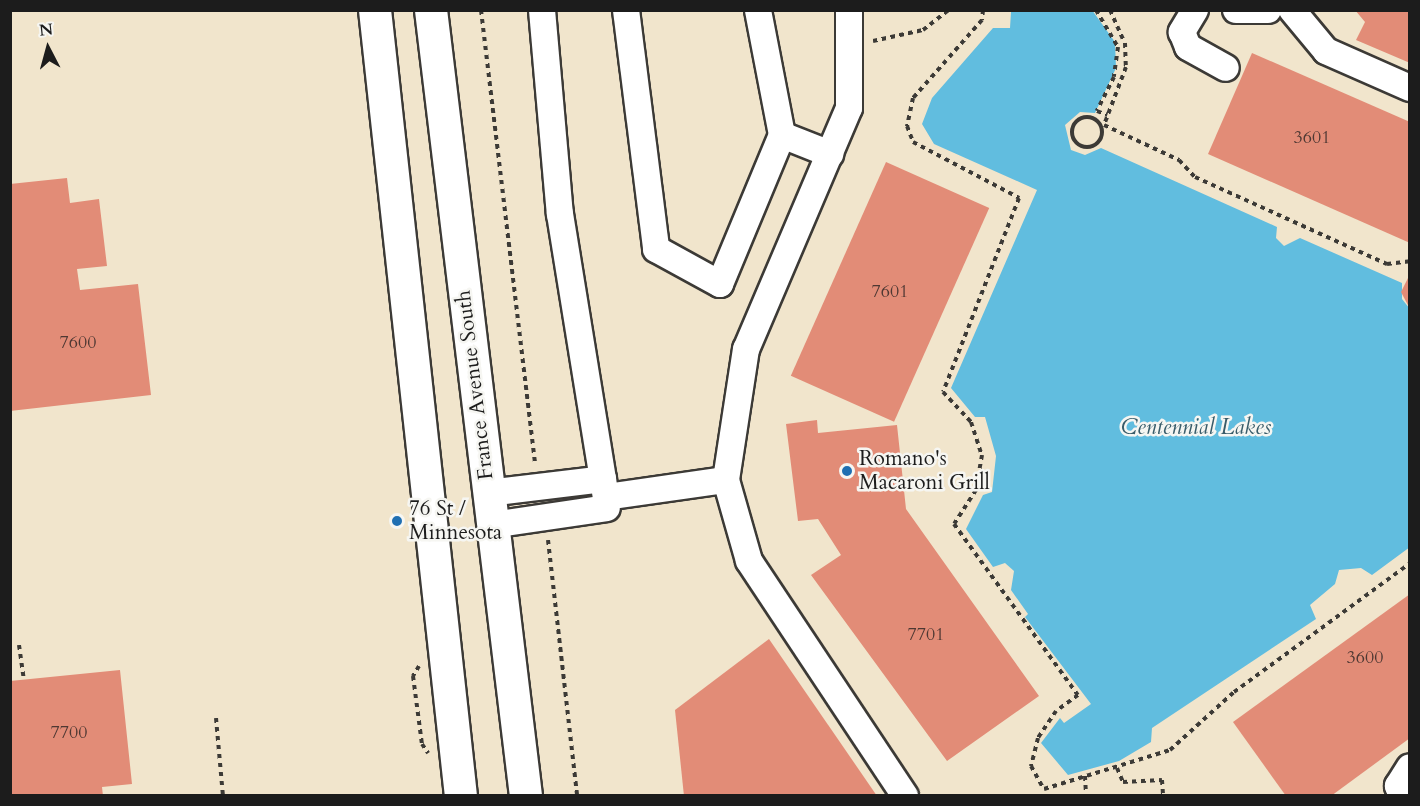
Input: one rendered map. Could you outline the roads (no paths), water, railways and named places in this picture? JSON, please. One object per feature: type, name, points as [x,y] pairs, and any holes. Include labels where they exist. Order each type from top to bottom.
[{"type":"main road","points":[[375,10],[461,795]]},
{"type":"main road","name":"France Avenue South","points":[[431,10],[526,795]]},
{"type":"lane","points":[[542,10],[560,214],[606,497],[726,480]]},
{"type":"lane","points":[[626,10],[656,249],[720,284],[782,135],[758,10]]},
{"type":"lane","points":[[849,10],[852,46],[849,108],[746,349],[726,480],[748,561],[905,795]]},
{"type":"lane","points":[[1195,10],[1182,32],[1188,47],[1226,68]]},
{"type":"lane","points":[[1236,10],[1268,10]]},
{"type":"lane","points":[[1292,10],[1326,51],[1410,88]]},
{"type":"lane","points":[[782,135],[830,154]]},
{"type":"lane","points":[[488,493],[603,479]]},
{"type":"lane","points":[[492,525],[607,508]]},
{"type":"lane","points":[[1402,795],[1398,786],[1410,767]]},
{"type":"water","name":"Centennial Lakes","points":[[1092,10],[1115,42],[1116,68],[1095,113],[1080,112],[1065,125],[1071,150],[1085,155],[1101,148],[1277,227],[1276,238],[1284,246],[1300,238],[1402,283],[1402,299],[1410,309],[1410,547],[1372,575],[1361,568],[1339,570],[1335,584],[1310,605],[1316,619],[1152,728],[1151,742],[1119,761],[1068,775],[1041,743],[1060,718],[1064,723],[1091,704],[1025,617],[1028,614],[1011,590],[1014,571],[1005,563],[993,567],[966,529],[983,495],[992,492],[996,456],[985,417],[975,417],[951,388],[1037,190],[934,144],[922,124],[932,98],[993,28],[1010,28],[1011,12]]},
{"type":"place","name":"Romano's Macaroni Grill","points":[[847,471]]},
{"type":"place","name":"76 St / Minnesota","points":[[397,521]]}]
